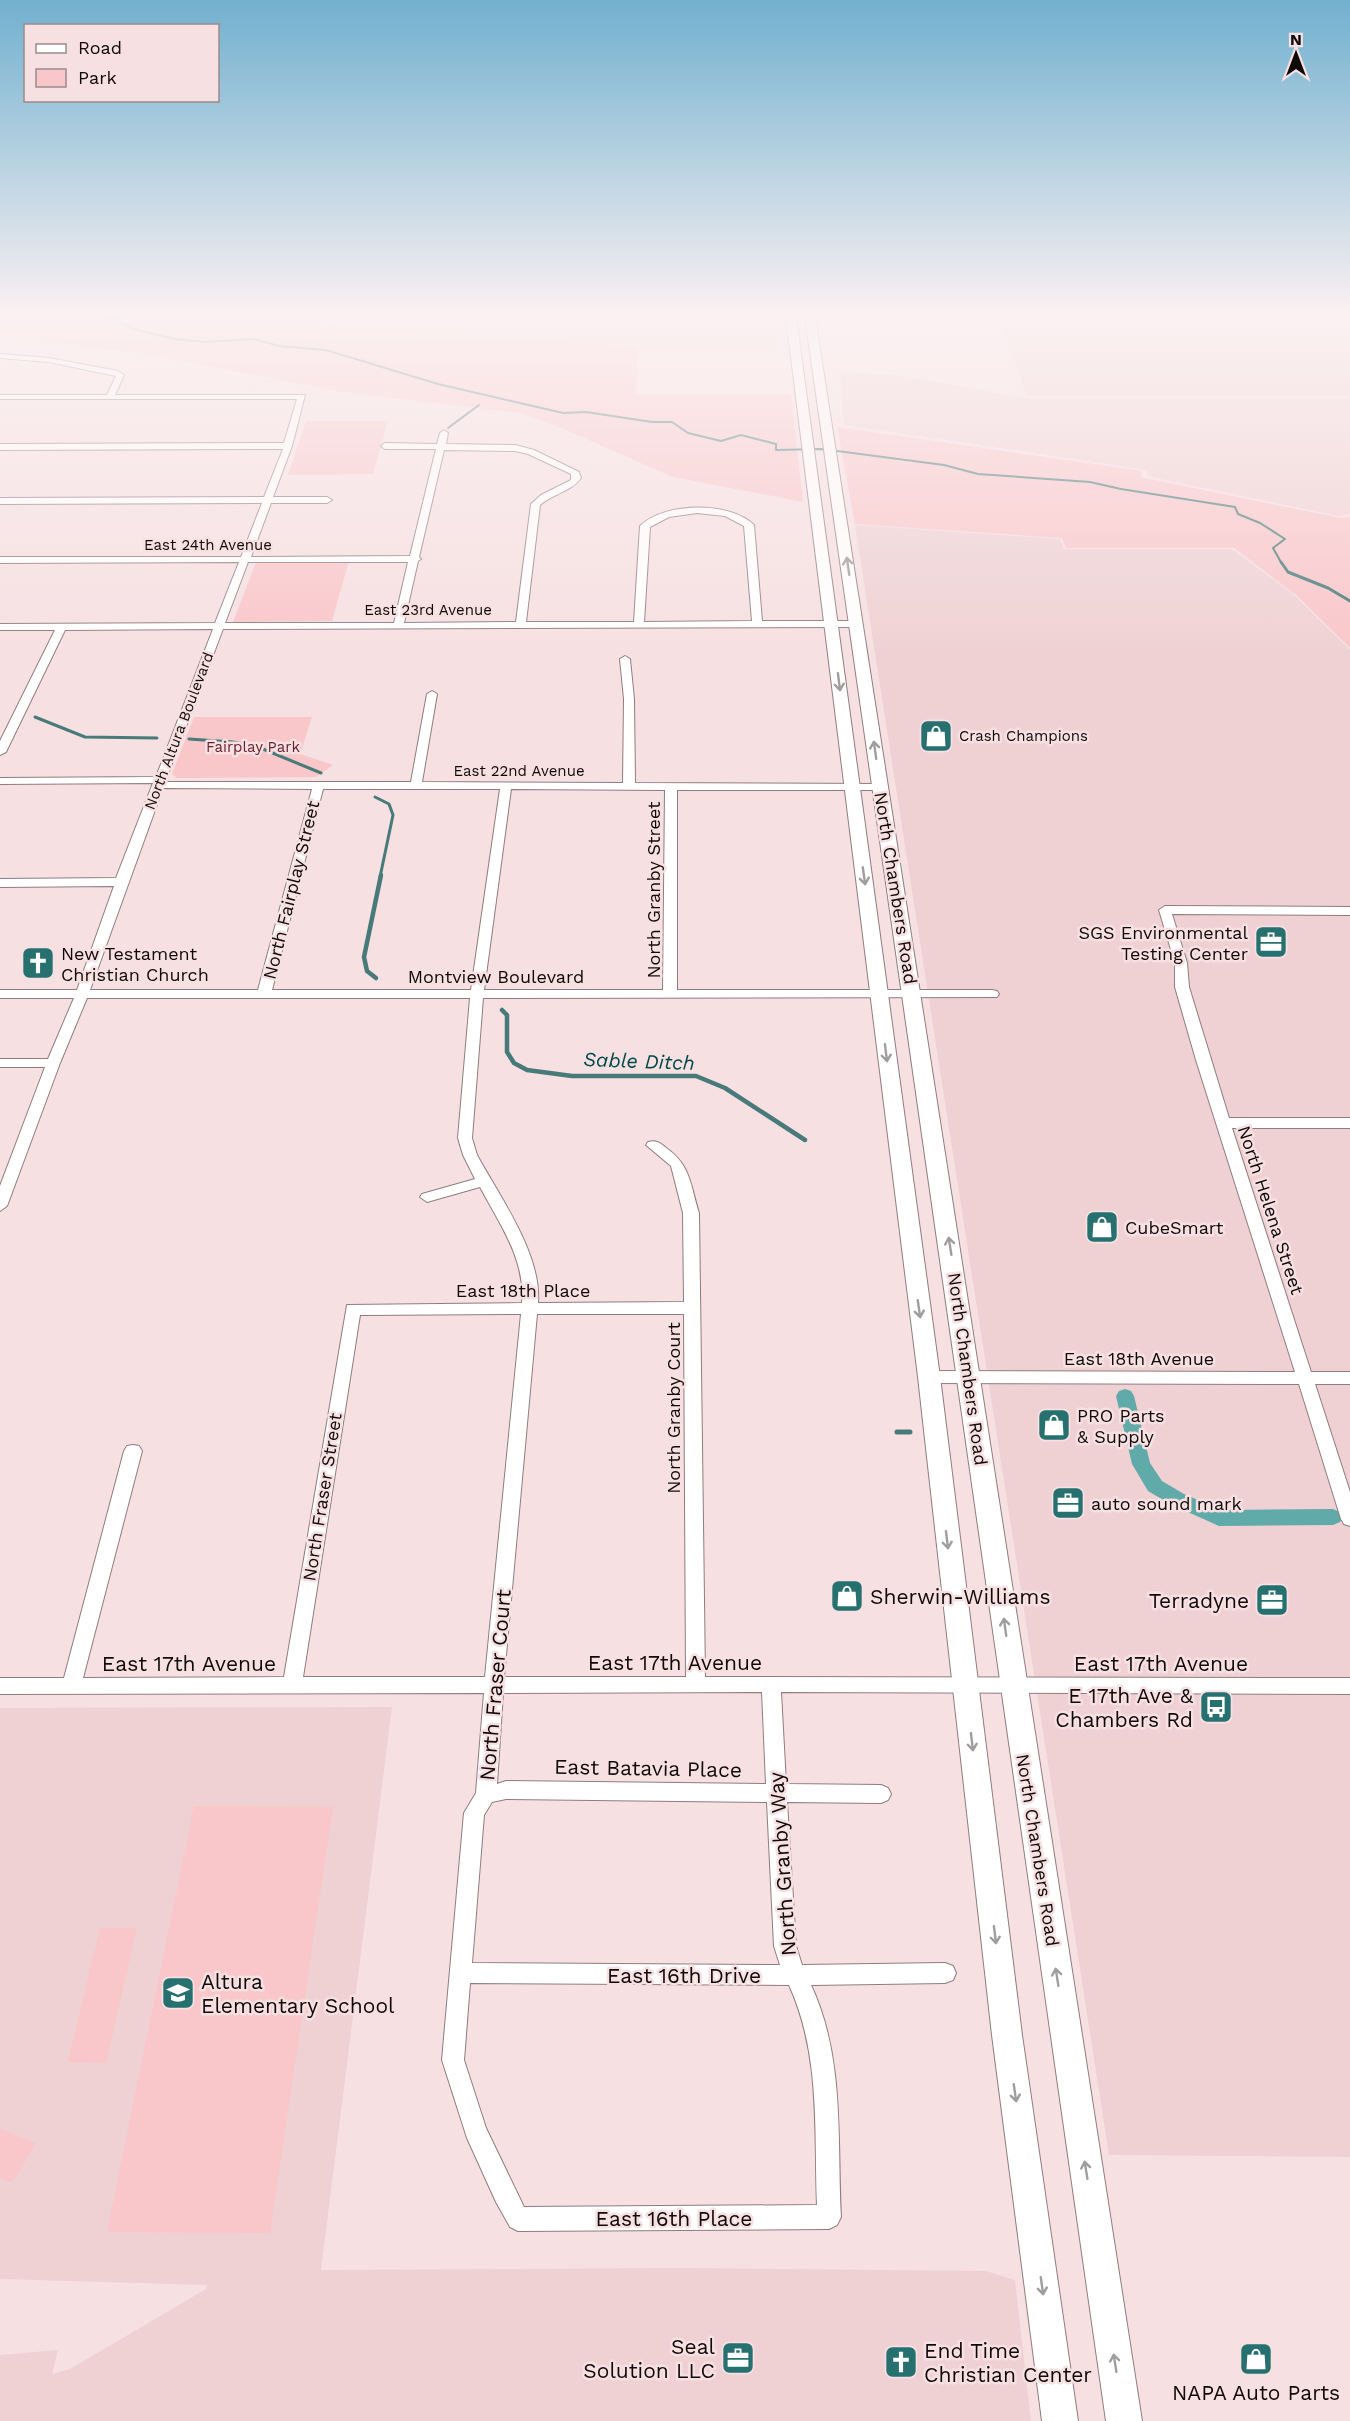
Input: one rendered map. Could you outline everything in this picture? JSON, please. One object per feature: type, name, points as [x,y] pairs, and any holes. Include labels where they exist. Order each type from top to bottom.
[{"type":"main road","name":"North Chambers Road","points":[[806,430],[929,1377],[1007,2035],[1060,2421]]},
{"type":"main road","name":"North Chambers Road","points":[[828,430],[1124,2421]]},
{"type":"street","name":"North Altura Boulevard","points":[[1,1198],[82,994],[121,882],[218,627],[246,560],[293,430]]},
{"type":"street","points":[[398,625],[416,559],[444,433]]},
{"type":"street","points":[[0,447],[288,446]]},
{"type":"street","points":[[386,446],[521,449],[572,469],[577,477]]},
{"type":"street","points":[[577,477],[591,477]]},
{"type":"street","points":[[521,625],[536,504],[544,497],[571,485],[577,477]]},
{"type":"street","points":[[0,501],[327,500]]},
{"type":"street","points":[[639,625],[645,526],[665,514],[698,512],[733,515],[749,525],[757,625]]},
{"type":"street","name":"East 24th Avenue","points":[[0,560],[416,559]]},
{"type":"street","name":"East 23rd Avenue","points":[[0,627],[857,624]]},
{"type":"street","points":[[0,752],[62,626]]},
{"type":"street","name":"North Granby Street","points":[[625,660],[629,699],[629,786]]},
{"type":"street","points":[[416,786],[432,694]]},
{"type":"street","name":"East 22nd Avenue","points":[[0,781],[318,786],[880,787]]},
{"type":"street","name":"North Fairplay Street","points":[[264,994],[318,786]]},
{"type":"street","points":[[477,994],[506,786]]},
{"type":"street","name":"North Granby Street","points":[[670,994],[671,786]]},
{"type":"street","points":[[0,883],[121,882]]},
{"type":"street","name":"North Helena Street","points":[[1350,911],[1165,910],[1182,963],[1182,987],[1186,1003],[1350,1519]]},
{"type":"street","name":"Montview Boulevard","points":[[0,994],[992,994]]},
{"type":"street","name":"North Fraser Court","points":[[477,994],[465,1138],[470,1155],[524,1256],[530,1278],[530,1310],[494,1686],[486,1795],[474,1813],[453,2060],[475,2130],[518,2219]]},
{"type":"street","points":[[0,1063],[53,1063]]},
{"type":"street","points":[[1223,1123],[1350,1123]]},
{"type":"street","name":"North Granby Court","points":[[653,1146],[674,1160],[686,1189],[691,1213],[693,1584],[696,1684]]},
{"type":"street","points":[[427,1197],[484,1181]]},
{"type":"street","name":"East 18th Place","points":[[353,1309],[692,1308]]},
{"type":"street","name":"North Fraser Street","points":[[292,1685],[353,1309]]},
{"type":"street","name":"East 18th Avenue","points":[[929,1377],[1350,1378]]},
{"type":"street","points":[[72,1685],[133,1451]]},
{"type":"street","name":"North Granby Way","points":[[771,1684],[785,1946],[790,1968],[816,2027],[823,2084],[829,2217]]},
{"type":"street","name":"East 17th Avenue","points":[[0,1686],[1013,1684],[1350,1686]]},
{"type":"street","name":"East Batavia Place","points":[[486,1795],[506,1790],[881,1794]]},
{"type":"street","name":"East 16th Drive","points":[[459,1973],[794,1975],[945,1973]]},
{"type":"street","name":"East 16th Place","points":[[518,2219],[829,2217]]},
{"type":"shaded area","points":[[878,430],[1350,430],[1350,514],[1338,516],[1147,476],[1147,470]]},
{"type":"shaded area","points":[[855,525],[1060,539],[1064,549],[1232,549],[1294,595],[1350,650],[1350,2157],[1109,2155]]},
{"type":"shaded area","points":[[392,1707],[321,2270],[676,2268],[986,2271],[1015,2280],[1031,2421],[0,2421],[0,2355],[58,2350],[52,2374],[70,2369],[206,2289],[207,2285],[0,2279],[0,1708]]},
{"type":"green space","points":[[303,430],[385,430],[373,474],[288,475]]},
{"type":"green space","points":[[566,430],[795,430],[803,502],[673,477]]},
{"type":"green space","points":[[838,430],[858,430],[1142,471],[1140,477],[1340,518],[1350,517],[1350,648],[1296,595],[1234,548],[1066,548],[1062,538],[855,524]]},
{"type":"green space","points":[[349,561],[332,621],[233,622],[256,562]]},
{"type":"green space","name":"Fairplay Park","points":[[194,717],[312,717],[300,754],[333,765],[316,777],[177,778],[172,774]]},
{"type":"green space","points":[[194,1806],[333,1807],[270,2233],[107,2232]]},
{"type":"green space","points":[[100,1928],[137,1928],[106,2063],[68,2062]]},
{"type":"green space","points":[[0,2129],[36,2143],[12,2183],[0,2178]]},
{"type":"waterway","points":[[684,430],[721,441],[741,435],[776,444],[776,450],[822,449],[944,465],[978,474],[1090,482],[1235,507],[1238,514],[1260,523],[1285,539],[1273,548],[1282,564]]},
{"type":"waterway","points":[[1281,562],[1288,572],[1328,588],[1350,601]]},
{"type":"waterway","name":"Sable Ditch","points":[[35,717],[85,737],[157,738]]},
{"type":"waterway","name":"Sable Ditch","points":[[189,739],[233,742],[258,747],[321,773]]},
{"type":"waterway","name":"Sable Ditch","points":[[375,797],[389,804],[393,815],[380,877]]},
{"type":"waterway","name":"Sable Ditch","points":[[376,978],[367,971],[364,957],[381,875]]},
{"type":"waterway","name":"Sable Ditch","points":[[502,1010],[507,1015],[507,1052],[514,1063],[527,1070],[572,1076],[696,1076],[725,1088],[805,1140]]},
{"type":"waterway","points":[[1125,1396],[1141,1464],[1155,1486],[1177,1499],[1219,1518],[1333,1517]]},
{"type":"waterway","points":[[897,1432],[910,1432]]},
{"type":"place","name":"Crash Champions","points":[[936,736]]},
{"type":"place","name":"SGS Environmental Testing Center","points":[[1271,942]]},
{"type":"place","name":"New Testament Christian Church","points":[[38,963]]},
{"type":"place","name":"CubeSmart","points":[[1102,1227]]},
{"type":"place","name":"PRO Parts & Supply","points":[[1054,1425]]},
{"type":"place","name":"auto sound mark","points":[[1068,1503]]},
{"type":"place","name":"Sherwin-Williams","points":[[847,1596]]},
{"type":"place","name":"Terradyne","points":[[1272,1600]]},
{"type":"place","name":"E 17th Ave & Chambers Rd","points":[[1216,1707]]},
{"type":"place","name":"Altura Elementary School","points":[[178,1993]]},
{"type":"place","name":"Seal Solution LLC","points":[[738,2358]]},
{"type":"place","name":"NAPA Auto Parts","points":[[1256,2359]]},
{"type":"place","name":"End Time Christian Center","points":[[901,2362]]}]
